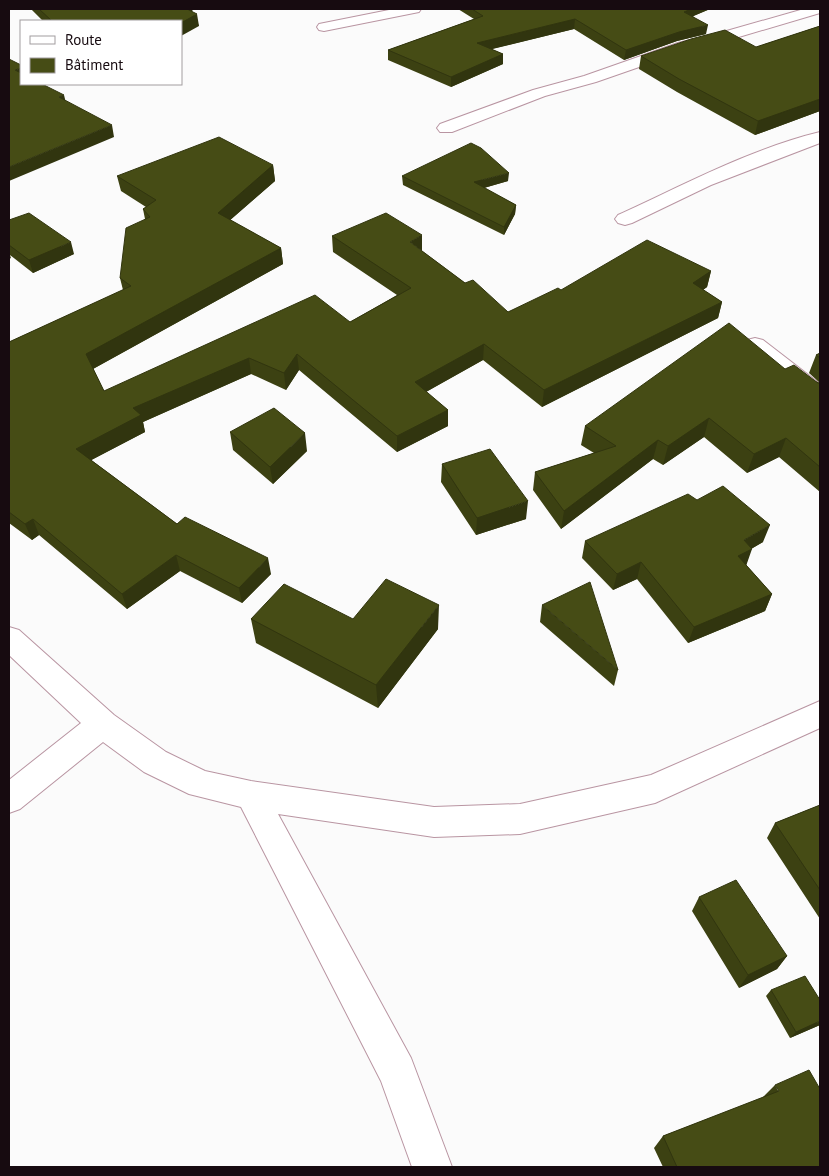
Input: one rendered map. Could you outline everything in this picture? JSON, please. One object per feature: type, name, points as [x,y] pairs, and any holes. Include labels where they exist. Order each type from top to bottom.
[{"type":"street","points":[[324,27],[414,9]]},
{"type":"street","points":[[446,128],[507,103],[590,79],[683,46],[726,36],[820,9]]},
{"type":"street","points":[[625,219],[693,188],[705,180],[766,156],[820,138]]},
{"type":"street","points":[[755,345],[820,395]]},
{"type":"street","points":[[9,638],[104,724],[155,762],[200,784],[251,795],[434,822],[520,819],[655,789],[820,714]]},
{"type":"street","points":[[9,799],[104,724]]},
{"type":"street","points":[[251,795],[396,1072],[432,1167]]},
{"type":"building","points":[[39,9],[187,9],[197,14],[182,22],[182,20],[51,20]]},
{"type":"building","points":[[472,9],[691,9],[684,12],[708,25],[679,32],[626,50],[575,19],[477,43],[503,54],[451,77],[388,50],[483,16]]},
{"type":"building","points":[[820,26],[820,99],[758,121],[679,79],[641,56],[725,30],[756,47]]},
{"type":"building","points":[[9,59],[20,64],[20,68],[15,70],[20,72],[20,85],[44,85],[64,95],[59,97],[112,125],[9,167]]},
{"type":"building","points":[[219,137],[273,165],[218,213],[281,248],[86,354],[104,391],[315,295],[350,322],[411,288],[332,236],[386,213],[422,235],[410,242],[465,283],[473,280],[508,312],[558,288],[561,290],[647,240],[711,271],[693,283],[722,302],[544,390],[484,344],[415,382],[448,410],[397,436],[297,354],[284,373],[249,358],[133,408],[141,415],[76,449],[177,524],[185,517],[268,558],[239,588],[176,555],[122,594],[33,519],[25,524],[9,512],[9,342],[131,286],[120,278],[126,228],[150,217],[143,209],[156,200],[117,176]]},
{"type":"building","points":[[471,143],[481,148],[509,173],[474,182],[516,205],[504,227],[402,176]]},
{"type":"building","points":[[29,213],[71,242],[29,260],[9,245],[9,220]]},
{"type":"building","points":[[729,323],[785,369],[794,365],[820,383],[820,467],[786,438],[754,454],[709,418],[668,446],[658,440],[564,511],[535,472],[616,446],[585,426]]},
{"type":"building","points":[[274,408],[305,433],[270,467],[230,432]]},
{"type":"building","points":[[490,449],[528,501],[477,518],[442,464]]},
{"type":"building","points":[[723,486],[770,525],[744,540],[752,549],[738,556],[772,594],[694,627],[641,562],[617,574],[585,541],[688,494],[697,500]]},
{"type":"building","points":[[386,579],[439,605],[376,685],[251,619],[284,584],[353,619]]},
{"type":"building","points":[[590,582],[618,670],[542,605]]},
{"type":"building","points":[[820,805],[820,890],[775,823]]},
{"type":"building","points":[[736,880],[787,956],[748,975],[699,897]]},
{"type":"building","points":[[805,976],[820,1000],[820,1021],[796,1032],[771,990]]},
{"type":"building","points":[[809,1070],[820,1089],[820,1167],[677,1167],[663,1136],[779,1091],[775,1085]]}]
